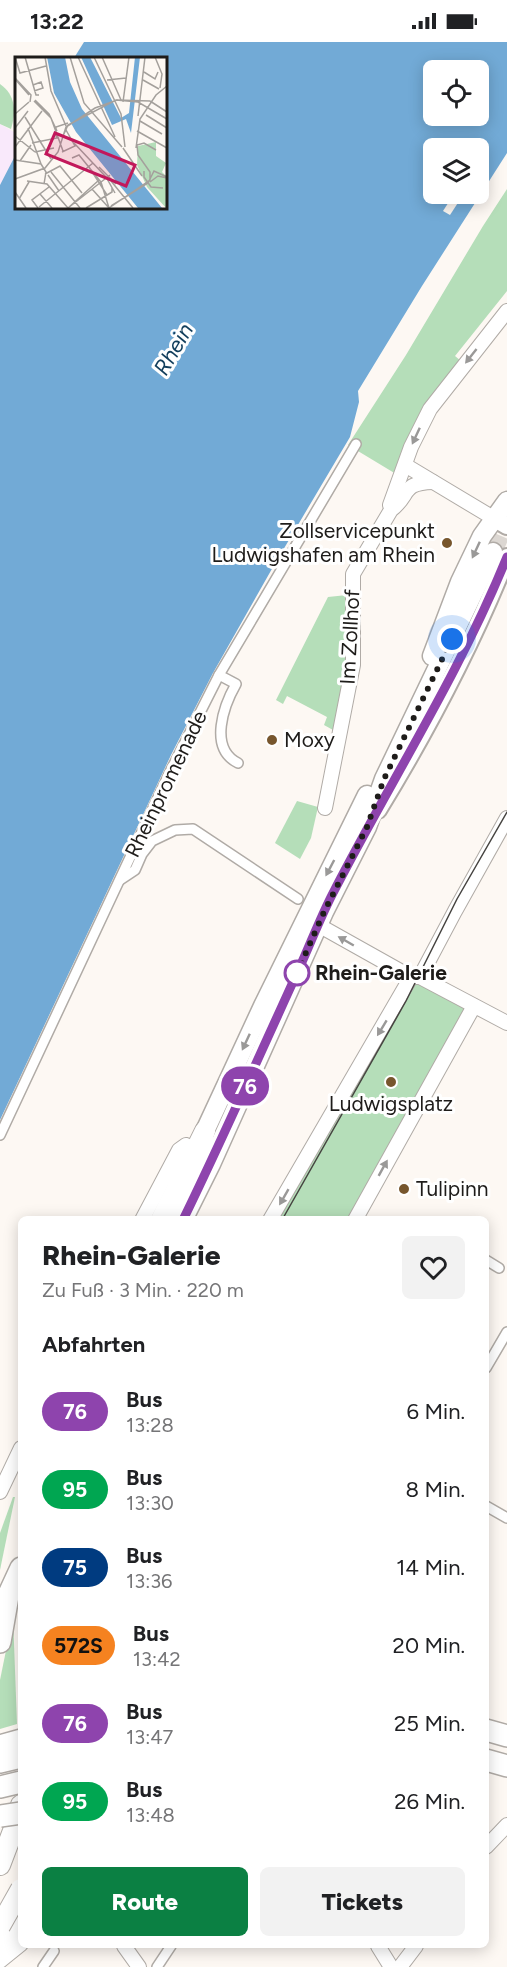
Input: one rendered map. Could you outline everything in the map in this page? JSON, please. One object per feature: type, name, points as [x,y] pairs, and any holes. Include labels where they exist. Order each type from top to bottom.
[{"type":"highway","points":[[0,1642],[9,1596],[18,1575]]},
{"type":"highway","points":[[489,1731],[507,1736]]},
{"type":"highway","points":[[0,1746],[18,1741]]},
{"type":"highway","points":[[489,1742],[507,1747]]},
{"type":"highway","points":[[0,1762],[18,1758]]},
{"type":"highway","points":[[489,1761],[507,1766]]},
{"type":"highway","points":[[489,1776],[507,1779]]},
{"type":"highway","points":[[0,1787],[18,1783]]},
{"type":"highway","points":[[0,1816],[18,1813]]},
{"type":"highway","points":[[0,1943],[18,1926]]},
{"type":"main road","points":[[361,824],[433,654],[460,582],[482,536],[501,523],[507,501]]},
{"type":"main road","points":[[163,1216],[500,555]]},
{"type":"main road","points":[[185,1216],[211,1164],[312,921]]},
{"type":"main road","points":[[0,1865],[18,1816]]},
{"type":"main road","points":[[0,1926],[18,1894]]},
{"type":"street","name":"Im Zollhof","points":[[391,510],[390,502],[411,447],[430,409],[507,310]]},
{"type":"street","name":"Rheinpromenade","points":[[0,1136],[119,881],[219,675],[356,444]]},
{"type":"street","points":[[405,465],[501,523]]},
{"type":"street","name":"Im Zollhof","points":[[325,808],[352,665],[353,574],[391,510],[409,487],[421,482],[433,482]]},
{"type":"street","points":[[361,824],[393,784],[450,681],[493,592],[500,555]]},
{"type":"street","points":[[219,675],[236,684],[225,707],[221,731],[226,751],[232,760],[238,763]]},
{"type":"street","points":[[272,1216],[455,911],[507,818]]},
{"type":"street","points":[[119,881],[135,870],[142,854],[152,841],[175,830],[193,829],[298,899]]},
{"type":"street","points":[[312,921],[507,1023]]},
{"type":"street","points":[[357,1216],[474,1006]]},
{"type":"street","points":[[175,1216],[208,1146],[205,1131]]},
{"type":"street","points":[[144,1216],[179,1150],[186,1144]]},
{"type":"street","points":[[489,1262],[499,1268]]},
{"type":"street","points":[[489,1363],[507,1332]]},
{"type":"street","points":[[0,1492],[18,1454]]},
{"type":"street","points":[[489,1508],[507,1518]]},
{"type":"street","points":[[489,1844],[507,1825]]},
{"type":"street","points":[[0,1961],[18,1946]]},
{"type":"street","points":[[125,1948],[139,1967]]},
{"type":"street","points":[[157,1967],[170,1948]]},
{"type":"street","points":[[379,1948],[391,1967]]},
{"type":"street","points":[[400,1967],[414,1948]]},
{"type":"street","points":[[42,1967],[54,1951]]},
{"type":"shaded area","points":[[0,124],[15,132],[15,156],[0,185]]},
{"type":"green space","points":[[0,84],[12,99],[14,116],[11,129],[0,124]]},
{"type":"green space","points":[[507,189],[507,291],[455,356],[461,361],[396,474],[348,445]]},
{"type":"green space","points":[[347,595],[347,662],[333,730],[324,725],[327,717],[287,696],[283,704],[276,700],[328,597]]},
{"type":"green space","points":[[297,801],[318,807],[311,838],[300,859],[275,843]]},
{"type":"green space","name":"Ludwigsplatz","points":[[411,977],[474,1006],[357,1216],[272,1216]]},
{"type":"green space","points":[[13,1497],[15,1497],[0,1570],[0,1533]]},
{"type":"green space","points":[[13,1616],[17,1724],[0,1729],[0,1680]]},
{"type":"water","name":"Rhein","points":[[84,42],[507,42],[507,153],[489,181],[489,138],[423,138],[423,204],[474,204],[358,391],[359,402],[350,437],[213,673],[171,755],[0,1120],[0,185],[15,156],[15,208],[166,208],[166,57],[75,57]]},
{"type":"pier","points":[[448,204],[457,204],[450,215],[443,211]]},
{"type":"tunnel","points":[[493,552],[507,520]]},
{"type":"tram line","points":[[284,1216],[406,1001],[457,899],[507,812]]},
{"type":"tram line","points":[[0,1923],[18,1907]]},
{"type":"bus line","name":"76","points":[[185,1216],[211,1164],[324,912],[367,827],[450,681],[493,592],[507,557]]},
{"type":"place","name":"Zollservicepunkt Ludwigshafen am Rhein","points":[[447,543]]},
{"type":"place","name":"Moxy","points":[[272,740]]},
{"type":"place","name":"Rhein-Galerie","points":[[297,973]]},
{"type":"place","name":"Ludwigsplatz","points":[[391,1082]]},
{"type":"place","name":"Tulipinn","points":[[404,1189]]},
{"type":"route","points":[[297,973],[324,912],[367,827],[384,779],[452,639]]}]
